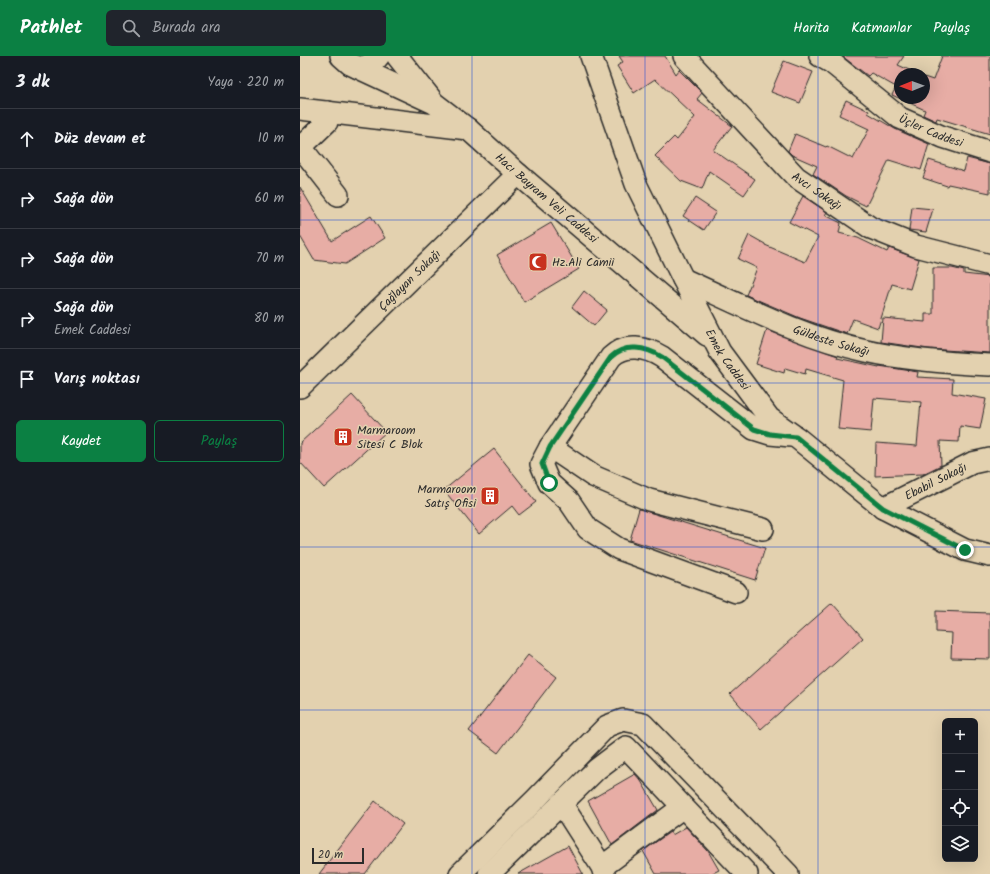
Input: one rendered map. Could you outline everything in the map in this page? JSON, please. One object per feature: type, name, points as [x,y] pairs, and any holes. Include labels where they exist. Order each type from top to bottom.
[{"type":"street","points":[[342,60],[367,66],[374,62],[379,56]]},
{"type":"street","points":[[397,56],[434,103]]},
{"type":"street","name":"Emek Caddesi","points":[[591,56],[636,184],[714,340],[732,371],[769,418],[796,437],[883,508],[965,550],[990,556]]},
{"type":"street","name":"Avcı Sokağı","points":[[684,56],[796,177],[871,228],[916,246],[990,265]]},
{"type":"street","name":"Üçler Caddesi","points":[[820,56],[832,63],[900,118],[943,137],[990,152]]},
{"type":"street","points":[[342,60],[434,103]]},
{"type":"street","name":"Hacı Bayram Veli Caddesi","points":[[434,103],[468,129],[518,174],[714,340]]},
{"type":"street","points":[[300,109],[468,129]]},
{"type":"street","points":[[328,112],[327,122],[300,147],[338,195]]},
{"type":"street","name":"Çağlayan Sokağı","points":[[300,387],[518,174]]},
{"type":"street","name":"Güldeste Sokağı","points":[[683,279],[793,329],[866,351],[939,362],[990,365]]},
{"type":"street","points":[[736,592],[619,549],[588,529],[569,501],[549,483],[542,464],[550,447],[611,357],[617,350],[626,348],[638,348],[651,351],[662,357],[754,429],[770,434],[796,437]]},
{"type":"street","points":[[550,447],[593,476],[649,500],[763,529]]},
{"type":"street","name":"Ebabil Sokağı","points":[[883,508],[972,463],[990,459]]},
{"type":"street","points":[[460,874],[607,726],[623,720],[642,724],[788,874]]},
{"type":"street","points":[[496,871],[561,803],[597,769],[626,747],[683,807],[738,871]]},
{"type":"street","points":[[561,803],[603,870],[683,807]]},
{"type":"building","points":[[619,56],[665,56],[676,74],[679,70],[702,93],[697,99],[732,126],[713,150],[755,179],[744,195],[709,171],[702,189],[681,181],[655,156],[674,137],[677,140],[695,117],[655,79],[634,93],[617,66],[623,62]]},
{"type":"building","points":[[842,56],[904,56],[898,65],[905,68],[894,68],[894,86],[871,73],[868,76]]},
{"type":"building","points":[[942,56],[990,56],[990,134],[937,118],[936,121],[923,115],[925,110],[912,104],[930,104],[930,79],[933,80]]},
{"type":"building","points":[[784,61],[813,72],[800,103],[771,92]]},
{"type":"building","points":[[846,100],[869,111],[868,113],[895,129],[929,144],[921,170],[889,160],[866,206],[846,196],[813,174],[817,166],[792,155],[788,151],[795,134],[826,147],[827,146],[853,159],[869,129],[839,115]]},
{"type":"building","points":[[967,158],[990,164],[990,193],[948,184],[947,186],[923,178],[929,160],[964,171]]},
{"type":"building","points":[[300,187],[332,241],[371,216],[385,238],[345,264],[314,260],[300,236]]},
{"type":"building","points":[[803,196],[827,212],[825,215],[841,223],[839,233],[858,238],[887,252],[889,248],[919,259],[910,289],[892,284],[878,328],[853,319],[847,334],[800,318],[746,295],[757,268],[738,259],[749,235],[765,245],[805,262],[818,237],[789,222]]},
{"type":"building","points":[[695,198],[716,212],[704,230],[683,216]]},
{"type":"building","points":[[912,207],[933,209],[926,232],[909,230]]},
{"type":"building","name":"Hz.Ali Camii","points":[[551,223],[579,269],[524,302],[497,255]]},
{"type":"building","points":[[933,268],[952,268],[964,271],[964,274],[990,277],[990,353],[929,349],[881,342],[883,318],[925,322],[925,314],[933,314]]},
{"type":"building","points":[[584,291],[607,310],[594,326],[572,307]]},
{"type":"building","points":[[767,330],[838,356],[837,358],[879,367],[918,372],[917,377],[953,379],[952,393],[986,399],[980,429],[960,426],[959,442],[940,441],[941,465],[923,474],[875,476],[876,443],[917,446],[921,402],[874,398],[871,432],[838,429],[843,380],[806,369],[805,374],[785,368],[784,373],[756,364]]},
{"type":"building","name":"Marmaroom Sitesi C Blok","points":[[352,395],[386,432],[324,488],[300,462],[300,443]]},
{"type":"building","name":"Marmaroom Satış Ofisi","points":[[494,449],[536,502],[519,515],[512,506],[479,534],[444,490]]},
{"type":"building","points":[[639,509],[765,548],[755,580],[630,540]]},
{"type":"building","points":[[832,603],[863,638],[761,729],[730,694]]},
{"type":"building","points":[[936,611],[990,613],[990,659],[951,658],[952,633],[936,632]]},
{"type":"building","points":[[528,655],[556,677],[498,753],[469,731]]},
{"type":"building","points":[[635,774],[641,781],[658,810],[612,845],[588,801]]},
{"type":"building","points":[[375,801],[403,824],[365,874],[319,874]]},
{"type":"building","points":[[686,827],[708,851],[719,870],[711,874],[656,874],[643,851],[670,832],[672,835]]},
{"type":"building","points":[[568,846],[583,874],[518,874]]},
{"type":"place","name":"Hz.Ali Camii","points":[[538,262]]},
{"type":"place","name":"Marmaroom Sitesi C Blok","points":[[343,437]]},
{"type":"place","name":"Marmaroom Satış Ofisi","points":[[490,496]]},
{"type":"route","points":[[549,483],[542,464],[550,447],[617,350],[638,348],[651,351],[662,357],[754,429],[770,434],[796,437],[883,508],[965,550]]}]
